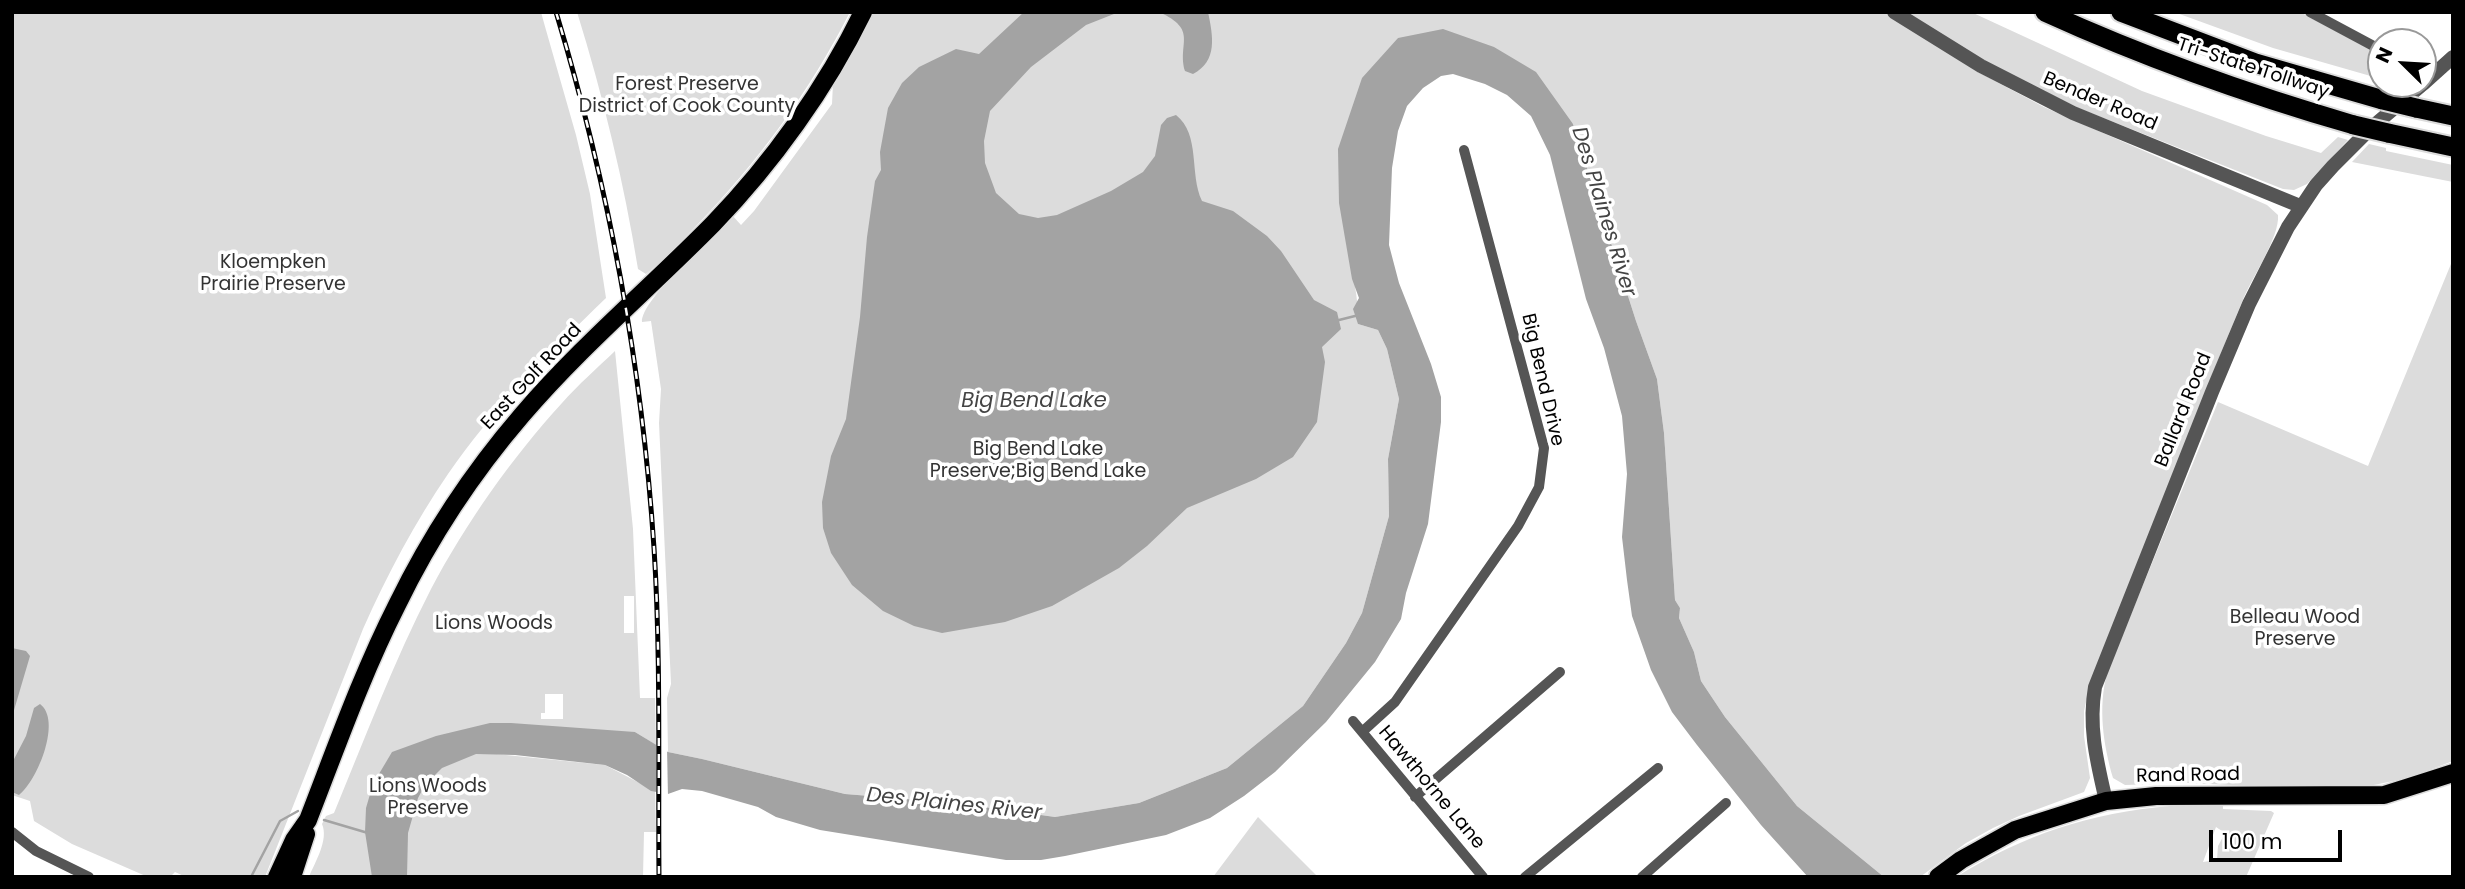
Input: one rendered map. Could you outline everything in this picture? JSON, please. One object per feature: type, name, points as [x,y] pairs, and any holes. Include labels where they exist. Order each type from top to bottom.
[{"type":"highway","name":"Tri-State Tollway","points":[[2045,12],[2175,68],[2247,93],[2354,125],[2453,147]]},
{"type":"highway","name":"Tri-State Tollway","points":[[2121,12],[2255,63],[2383,100],[2453,116]]},
{"type":"main road","name":"East Golf Road","points":[[277,877],[294,840],[308,820],[365,676],[397,604],[459,498],[492,452],[557,376],[715,222],[745,188],[818,91],[863,12]]},
{"type":"main road","name":"Rand Road","points":[[1938,877],[1961,860],[2015,830],[2106,801],[2156,796],[2384,795],[2453,773]]},
{"type":"main road","name":"East Golf Road","points":[[292,877],[305,843],[308,820]]},
{"type":"street","name":"Bender Road","points":[[1894,12],[2021,88],[2073,113],[2300,206]]},
{"type":"street","points":[[2310,12],[2367,43]]},
{"type":"street","name":"Ballard Road","points":[[2437,70],[2453,57]]},
{"type":"street","name":"Ballard Road","points":[[2106,801],[2091,734],[2091,707],[2095,687],[2249,304],[2300,206],[2333,166],[2404,98]]},
{"type":"street","name":"Big Bend Drive","points":[[1362,732],[1395,702],[1518,526],[1539,487],[1544,448],[1464,150]]},
{"type":"street","points":[[1415,797],[1560,672]]},
{"type":"street","name":"Hawthorne Lane","points":[[1353,721],[1483,877]]},
{"type":"street","points":[[1525,877],[1658,768]]},
{"type":"street","points":[[1642,877],[1726,803]]},
{"type":"street","points":[[12,832],[36,851],[89,877]]},
{"type":"green space","name":"Kloempken Prairie Preserve","points":[[12,12],[541,12],[590,194],[606,298],[503,404],[465,450],[413,530],[363,629],[265,877],[186,877],[175,872],[170,877],[148,877],[72,844],[34,821],[30,801],[12,795]]},
{"type":"green space","name":"Forest Preserve District of Cook County","points":[[577,12],[850,12],[800,98],[741,177],[666,257],[646,274],[638,269],[612,139]]},
{"type":"green space","name":"Big Bend Lake Preserve;Big Bend Lake","points":[[872,12],[1884,12],[1978,72],[2044,107],[2267,205],[2278,215],[2274,235],[2222,350],[2088,693],[2084,711],[2084,736],[2090,778],[2084,792],[1993,828],[1966,843],[1920,877],[1884,877],[1797,806],[1725,717],[1701,681],[1694,652],[1679,618],[1680,608],[1675,600],[1664,433],[1657,379],[1573,124],[1398,38],[1348,247],[1358,324],[1378,330],[1387,349],[1399,399],[1388,459],[1389,516],[1362,613],[1346,643],[1303,706],[1227,768],[1139,803],[1055,817],[956,803],[845,794],[668,752],[667,698],[671,684],[659,423],[661,389],[651,321],[642,322],[653,299],[695,251],[732,215],[741,225],[754,211],[832,104],[833,83]]},
{"type":"green space","points":[[1905,12],[1971,12],[2142,91],[2321,153],[2338,137],[2348,140],[2307,184],[2294,190],[2283,189],[2078,108],[1982,60]]},
{"type":"green space","points":[[2174,12],[2300,12],[2367,48],[2367,75],[2273,48]]},
{"type":"green space","points":[[2369,144],[2386,148],[2386,151],[2453,165],[2453,182],[2352,162]]},
{"type":"green space","name":"Belleau Wood Preserve","points":[[2453,259],[2453,761],[2408,778],[2334,790],[2188,783],[2125,785],[2113,778],[2103,726],[2107,673],[2218,402],[2368,466]]},
{"type":"green space","name":"Lions Woods Preserve","points":[[615,351],[633,529],[640,698],[655,698],[656,745],[635,732],[496,754],[605,765],[655,791],[656,832],[644,832],[643,877],[309,877],[323,844],[322,824],[326,816],[334,813],[380,700],[445,564],[490,492],[525,446],[568,396]],"holes":[[[624,596],[634,596],[634,633],[624,633]],[[545,694],[563,694],[563,719],[541,719],[541,713],[545,713]]]},
{"type":"green space","points":[[2223,806],[2223,809],[2274,813],[2246,877],[1956,877],[2033,837],[2085,820],[2141,809]],"holes":[[[2216,827],[2225,833],[2218,846],[2217,860],[2203,862]]]},
{"type":"green space","points":[[1258,817],[1318,877],[1213,877]]},
{"type":"water","name":"Big Bend Lake","points":[[1024,12],[1119,12],[1086,25],[1031,67],[990,111],[984,141],[985,163],[996,193],[1019,214],[1038,218],[1057,215],[1111,191],[1143,172],[1155,156],[1161,125],[1167,118],[1176,115],[1189,133],[1202,201],[1233,211],[1267,236],[1281,251],[1314,300],[1337,312],[1341,329],[1322,347],[1325,362],[1317,422],[1293,457],[1256,479],[1187,508],[1119,568],[1052,606],[1005,622],[942,633],[914,626],[883,611],[852,585],[831,553],[823,528],[822,502],[831,456],[846,419],[860,317],[867,237],[875,181],[881,170],[880,152],[888,108],[902,83],[919,67],[956,49],[979,54]]},
{"type":"water","points":[[1159,12],[1208,12],[1212,47],[1207,62],[1201,69],[1193,74],[1185,71],[1183,31],[1179,25]]},
{"type":"water","name":"Des Plaines River","points":[[1443,29],[1494,47],[1536,72],[1573,124],[1657,379],[1664,433],[1675,600],[1680,608],[1679,618],[1694,652],[1701,681],[1725,717],[1797,806],[1884,877],[1808,877],[1761,825],[1672,712],[1651,670],[1632,616],[1622,537],[1627,474],[1622,416],[1604,348],[1586,299],[1550,155],[1531,116],[1507,95],[1485,84],[1453,74],[1441,76],[1423,88],[1407,106],[1398,131],[1392,168],[1389,245],[1399,283],[1441,397],[1441,422],[1428,524],[1406,593],[1401,619],[1375,662],[1326,722],[1275,772],[1244,796],[1210,818],[1166,835],[1041,860],[1006,860],[820,830],[776,817],[758,807],[702,791],[682,789],[668,794],[651,791],[627,775],[605,765],[515,755],[476,754],[442,768],[425,785],[418,798],[408,833],[407,877],[372,877],[365,832],[366,808],[373,784],[392,752],[436,736],[490,723],[635,732],[668,752],[845,794],[956,803],[1055,817],[1139,803],[1227,768],[1303,706],[1346,643],[1362,613],[1389,516],[1388,459],[1399,399],[1387,349],[1378,330],[1358,324],[1353,309],[1359,298],[1352,279],[1339,203],[1338,149],[1362,78],[1398,38]]},
{"type":"water","points":[[12,648],[26,651],[30,656],[12,717]]},
{"type":"water","points":[[40,704],[49,723],[45,750],[33,777],[19,795],[12,792],[12,763],[26,736],[34,708]]},
{"type":"pier","points":[[656,741],[667,748],[668,797],[656,795]]},
{"type":"waterway","points":[[1339,320],[1359,315]]},
{"type":"waterway","points":[[251,877],[280,821],[298,811]]},
{"type":"waterway","points":[[324,820],[368,833]]},
{"type":"railway","points":[[556,12],[592,144],[607,211],[632,345],[641,412],[649,480],[656,589],[659,877]]},
{"type":"park label","name":"Lions Woods","points":[[494,624]]}]
